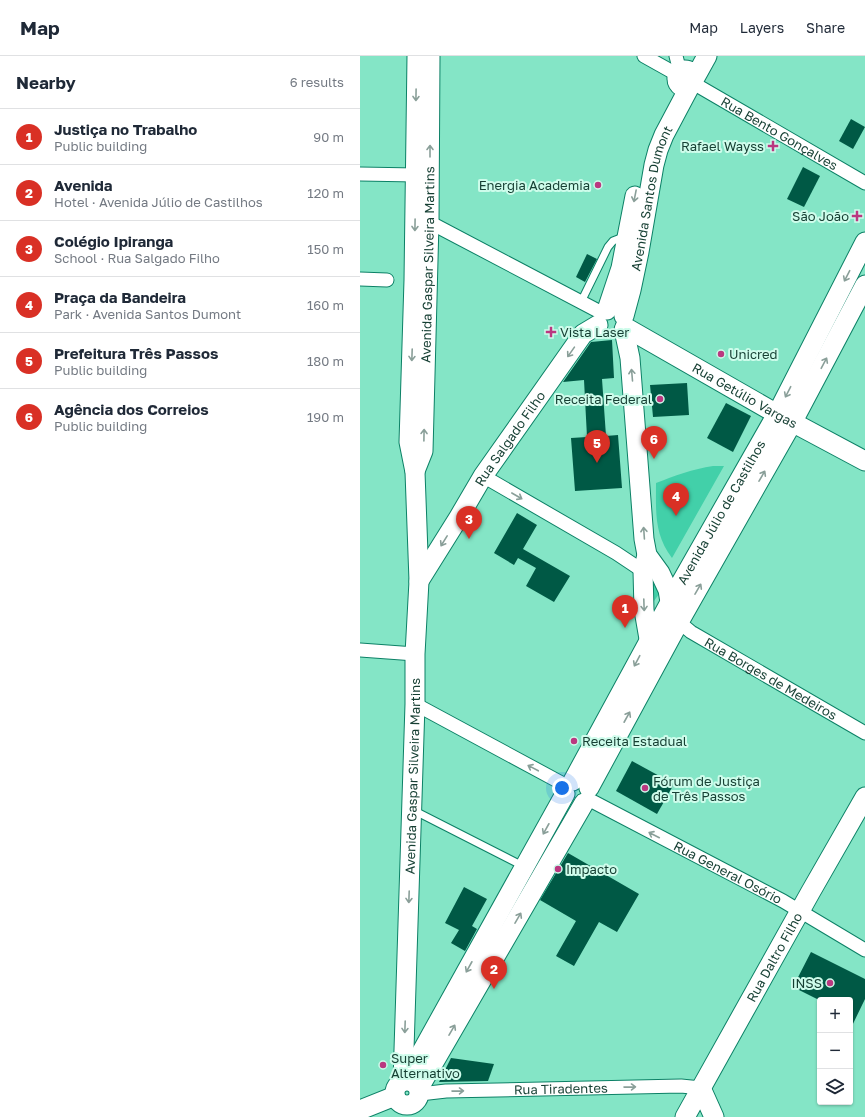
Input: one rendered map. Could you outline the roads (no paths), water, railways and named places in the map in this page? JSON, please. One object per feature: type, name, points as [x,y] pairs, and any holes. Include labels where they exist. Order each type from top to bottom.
[{"type":"street","name":"Avenida Gaspar Silveira Martins","points":[[407,1098],[411,810],[415,654],[419,581],[415,472],[409,442],[414,280],[417,56]]},
{"type":"street","name":"Avenida Gaspar Silveira Martins","points":[[415,472],[423,451],[429,222],[430,56]]},
{"type":"street","name":"Rua Bento Gonçalves","points":[[644,56],[684,73],[865,183]]},
{"type":"street","name":"Avenida Santos Dumont","points":[[679,622],[672,615],[668,590],[660,573],[645,563],[630,358],[613,320],[621,268],[645,151],[650,135],[684,73],[707,56]]},
{"type":"street","name":"Avenida Santos Dumont","points":[[613,320],[631,290],[654,164],[684,73]]},
{"type":"street","points":[[360,174],[416,175]]},
{"type":"street","name":"Rua Getúlio Vargas","points":[[429,222],[581,302],[785,418],[865,461]]},
{"type":"street","name":"Avenida Júlio de Castilhos","points":[[407,1098],[525,867],[578,792],[679,622],[785,418],[865,242]]},
{"type":"street","points":[[360,279],[387,280]]},
{"type":"street","name":"Avenida Júlio de Castilhos","points":[[407,1098],[542,876],[578,792],[649,639],[865,285]]},
{"type":"street","name":"Rua Salgado Filho","points":[[419,581],[483,476],[583,334],[613,320]]},
{"type":"street","points":[[483,476],[616,553],[645,563],[644,610],[649,639]]},
{"type":"street","name":"Rua Borges de Medeiros","points":[[679,622],[691,632],[865,733]]},
{"type":"street","points":[[360,650],[415,654]]},
{"type":"street","name":"Rua General Osório","points":[[414,704],[800,911],[865,950]]},
{"type":"street","name":"Rua Daltro Filho","points":[[685,1117],[865,797]]},
{"type":"street","points":[[525,867],[542,876]]},
{"type":"street","name":"Rua Tiradentes","points":[[407,1098],[446,1091],[681,1086],[701,1088]]},
{"type":"street","points":[[701,1088],[714,1117]]},
{"type":"street","points":[[360,1110],[407,1098]]},
{"type":"lane","points":[[581,302],[608,247],[613,241],[628,236]]},
{"type":"lane","points":[[411,810],[525,867]]},
{"type":"place","name":"Rafael Wayss","points":[[773,146]]},
{"type":"place","name":"Energia Academia","points":[[598,185]]},
{"type":"place","name":"São João","points":[[857,216]]},
{"type":"place","name":"Vista Laser","points":[[551,332]]},
{"type":"place","name":"Unicred","points":[[721,354]]},
{"type":"place","name":"Receita Federal","points":[[660,399]]},
{"type":"place","name":"Agência dos Correios","points":[[654,459]]},
{"type":"place","name":"Prefeitura Três Passos","points":[[597,463]]},
{"type":"place","name":"Praça da Bandeira","points":[[676,516]]},
{"type":"place","name":"Colégio Ipiranga","points":[[469,539]]},
{"type":"place","name":"Justiça no Trabalho","points":[[625,628]]},
{"type":"place","name":"Receita Estadual","points":[[574,741]]},
{"type":"place","name":"Fórum de Justiça de Três Passos","points":[[645,788]]},
{"type":"place","name":"Impacto","points":[[558,869]]},
{"type":"place","name":"INSS","points":[[830,983]]},
{"type":"place","name":"Avenida","points":[[494,989]]},
{"type":"place","name":"Super Alternativo","points":[[383,1065]]}]
